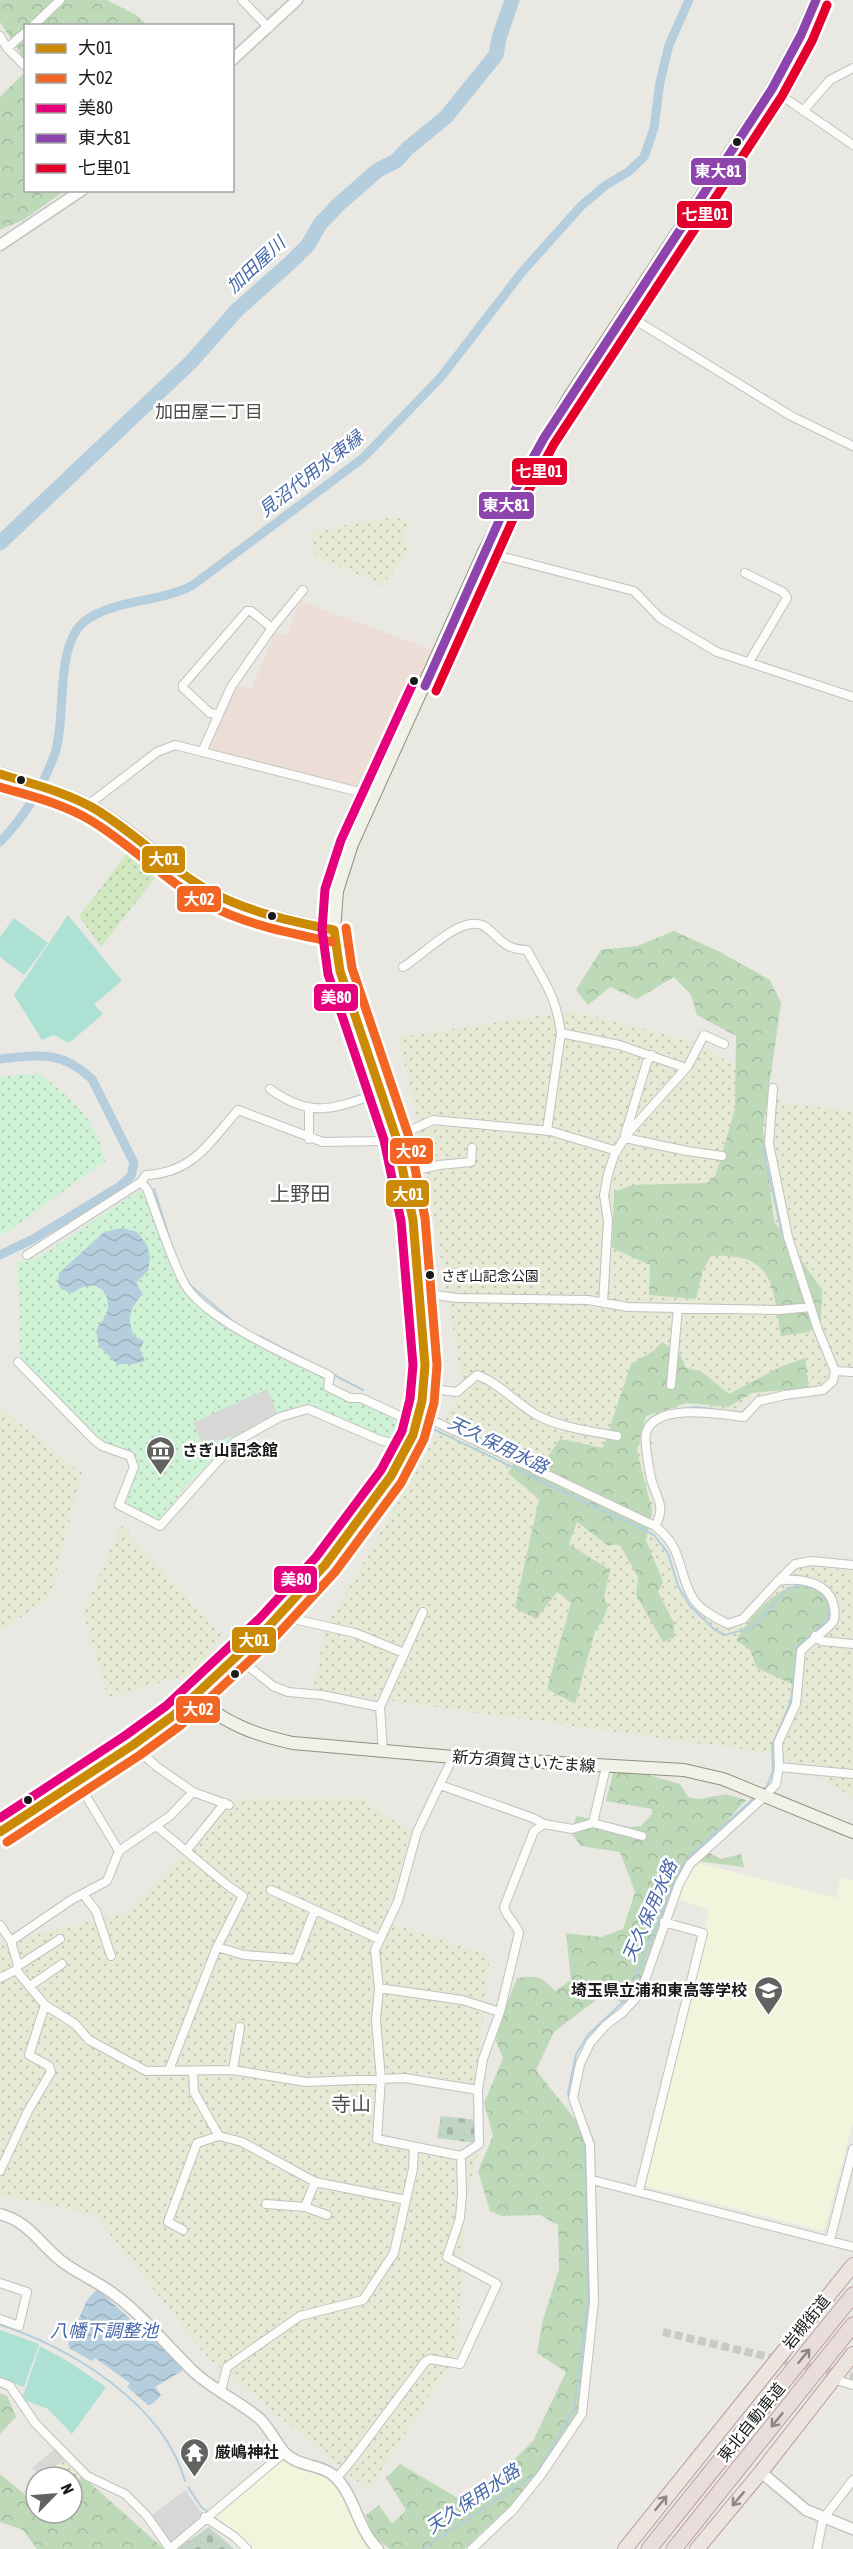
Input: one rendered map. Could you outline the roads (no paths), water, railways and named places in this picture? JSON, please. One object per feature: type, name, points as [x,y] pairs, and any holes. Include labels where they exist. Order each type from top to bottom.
[{"type":"highway","name":"岩槻街道","points":[[625,2549],[853,2265]]},
{"type":"highway","name":"東北自動車道","points":[[649,2549],[853,2295]]},
{"type":"highway","name":"東北自動車道","points":[[674,2549],[853,2325]]},
{"type":"highway","points":[[700,2548],[853,2354]]},
{"type":"main road","points":[[0,1832],[133,1745],[195,1697],[285,1610],[332,1557],[391,1476],[408,1447],[418,1419],[424,1388],[424,1351],[413,1220],[396,1137],[340,971],[334,930],[337,891],[342,872],[484,552],[544,438],[772,89],[801,35],[816,0]]},
{"type":"main road","points":[[0,774],[88,805],[115,822],[171,867],[215,894],[276,918],[334,930]]},
{"type":"main road","name":"新方須賀さいたま線","points":[[195,1697],[228,1721],[270,1738],[314,1746],[606,1767],[684,1770],[723,1779],[853,1832]]},
{"type":"street","points":[[35,24],[60,0]]},
{"type":"street","points":[[242,0],[269,28]]},
{"type":"street","points":[[234,58],[297,0]]},
{"type":"street","points":[[7,48],[24,34]]},
{"type":"street","points":[[0,36],[7,48],[24,65]]},
{"type":"street","points":[[803,111],[830,80],[853,68]]},
{"type":"street","points":[[772,89],[853,145]]},
{"type":"street","points":[[0,245],[79,192]]},
{"type":"street","points":[[624,313],[791,416],[853,446]]},
{"type":"street","points":[[484,552],[634,591],[660,618],[717,652],[853,697]]},
{"type":"street","points":[[745,573],[783,592],[787,598],[749,662]]},
{"type":"street","points":[[201,752],[231,687],[272,628],[303,590]]},
{"type":"street","points":[[217,714],[210,714],[183,688],[183,685],[247,611],[251,610],[272,628]]},
{"type":"street","points":[[88,805],[165,747],[174,745],[375,796]]},
{"type":"street","points":[[403,967],[460,927],[472,922],[480,923],[505,945],[513,949],[527,950],[554,996],[561,1034],[547,1130]]},
{"type":"street","points":[[561,1034],[602,1040],[686,1068]]},
{"type":"street","points":[[603,1303],[608,1221],[604,1195],[608,1174],[617,1151],[624,1139],[686,1068],[704,1035],[724,1044]]},
{"type":"street","points":[[624,1139],[647,1062],[652,1055]]},
{"type":"street","points":[[655,1526],[662,1514],[651,1479],[645,1434],[651,1422],[666,1414],[695,1412],[744,1417],[759,1401],[823,1390],[833,1381],[835,1371],[788,1237],[769,1144],[773,1088]]},
{"type":"street","points":[[270,1089],[289,1102],[309,1108],[336,1107],[380,1093]]},
{"type":"street","points":[[309,1108],[309,1139]]},
{"type":"street","points":[[27,1255],[141,1182],[146,1175],[174,1171],[197,1157],[238,1110],[309,1139],[344,1143],[381,1141],[396,1137],[433,1120],[547,1130],[617,1151]]},
{"type":"street","points":[[624,1139],[722,1156]]},
{"type":"street","points":[[404,1173],[471,1162],[472,1148]]},
{"type":"street","points":[[141,1182],[147,1189],[185,1285],[199,1300],[239,1331],[330,1376],[328,1387],[350,1398],[361,1398],[418,1419],[655,1526],[669,1536],[678,1553],[692,1596],[714,1617],[728,1624],[743,1619],[795,1564],[812,1561],[853,1564]]},
{"type":"street","points":[[419,1293],[458,1298],[588,1300],[628,1307],[780,1310],[811,1307]]},
{"type":"street","points":[[671,1385],[678,1308]]},
{"type":"street","points":[[18,1362],[94,1440],[102,1446],[130,1456],[134,1467],[120,1505],[160,1527],[235,1442],[280,1417],[308,1408],[380,1440],[408,1447]]},
{"type":"street","points":[[835,1371],[853,1372]]},
{"type":"street","points":[[424,1388],[457,1392],[477,1375],[494,1383],[536,1415],[585,1430],[617,1436]]},
{"type":"street","points":[[472,2549],[513,2510],[541,2475],[582,2414],[594,2301],[590,2145],[573,2098],[580,2064],[590,2043],[606,2025],[623,2013],[635,1999],[644,1983],[664,1922],[690,1864],[776,1784],[779,1767],[778,1743],[796,1704],[801,1651],[814,1636],[833,1622],[833,1600],[822,1587],[807,1580],[778,1581]]},
{"type":"street","points":[[285,1610],[298,1620],[355,1633],[404,1653]]},
{"type":"street","points":[[384,1751],[380,1707],[423,1612]]},
{"type":"street","points":[[814,1636],[822,1641],[853,1644]]},
{"type":"street","points":[[237,1657],[273,1686],[288,1692],[322,1695],[380,1707]]},
{"type":"street","points":[[133,1745],[156,1766],[193,1792],[227,1804],[186,1851]]},
{"type":"street","points":[[453,1757],[417,1832],[398,1900],[375,1950],[379,1988],[376,2020],[381,2079],[376,2139],[461,2156],[479,2144],[478,2090],[483,2059],[500,2012],[519,1933],[516,1923],[505,1912],[504,1907],[534,1831],[544,1824]]},
{"type":"street","points":[[593,1823],[606,1767]]},
{"type":"street","points":[[779,1767],[853,1774]]},
{"type":"street","points":[[77,1780],[119,1851]]},
{"type":"street","points":[[440,1785],[544,1824],[572,1829],[593,1823],[642,1836]]},
{"type":"street","points":[[11,1941],[107,1881],[111,1865],[119,1851],[170,1816],[193,1792]]},
{"type":"street","points":[[156,1826],[243,1896],[217,1947],[169,2070]]},
{"type":"street","points":[[271,1890],[314,1912],[379,1939]]},
{"type":"street","points":[[83,1894],[96,1911],[111,1956]]},
{"type":"street","points":[[217,1947],[244,1955],[296,1959],[314,1912]]},
{"type":"street","points":[[639,2191],[703,1933],[664,1922]]},
{"type":"street","points":[[0,1925],[11,1941],[17,1968],[45,2005],[75,2024],[89,2040],[146,2071],[233,2070],[306,2082],[429,2080],[478,2090]]},
{"type":"street","points":[[0,1978],[60,1939]]},
{"type":"street","points":[[30,1986],[62,1964]]},
{"type":"street","points":[[379,1988],[452,1998],[500,2012]]},
{"type":"street","points":[[0,2168],[28,2111],[51,2073],[50,2066],[29,2055],[45,2005]]},
{"type":"street","points":[[233,2070],[240,2027]]},
{"type":"street","points":[[193,2071],[194,2092],[219,2136]]},
{"type":"street","points":[[183,2230],[168,2222],[197,2143],[219,2136],[242,2142],[315,2182],[406,2200]]},
{"type":"street","points":[[221,2391],[227,2367],[300,2316],[363,2300],[394,2253],[414,2169],[414,2147]]},
{"type":"street","points":[[830,2240],[853,2149]]},
{"type":"street","points":[[336,2479],[425,2362],[430,2359],[460,2364],[497,2283],[447,2257],[460,2218],[461,2156]]},
{"type":"street","points":[[592,2180],[853,2247]]},
{"type":"street","points":[[304,2207],[315,2182]]},
{"type":"street","points":[[266,2204],[304,2207],[327,2215]]},
{"type":"street","points":[[0,2214],[15,2219],[33,2231],[62,2261],[111,2293],[163,2339],[194,2372],[258,2418],[272,2432],[285,2452],[299,2462],[333,2474],[351,2501],[365,2532],[378,2549]]},
{"type":"street","points":[[0,2283],[27,2292],[19,2326],[0,2319]]},
{"type":"street","points":[[833,2379],[853,2385]]},
{"type":"street","points":[[0,2382],[10,2386],[35,2423],[87,2476],[125,2494],[170,2549],[205,2517],[285,2452]]},
{"type":"street","points":[[761,2472],[806,2510],[823,2519],[853,2529]]},
{"type":"street","points":[[817,2549],[823,2519],[853,2480]]},
{"type":"street","points":[[205,2517],[235,2536],[247,2549]]},
{"type":"water","points":[[122,1228],[137,1232],[147,1245],[150,1258],[148,1271],[136,1283],[143,1294],[135,1304],[130,1318],[134,1336],[144,1341],[140,1350],[145,1361],[134,1364],[117,1364],[99,1346],[96,1331],[108,1306],[107,1297],[102,1290],[89,1286],[72,1293],[61,1289],[58,1283],[59,1273],[104,1232]]},
{"type":"water","name":"八幡下調整池","points":[[97,2289],[181,2365],[182,2371],[155,2387],[161,2395],[154,2403],[148,2405],[127,2387],[130,2383],[95,2358],[92,2361],[70,2349],[68,2344],[87,2300]]},
{"type":"waterway","name":"加田屋川","points":[[0,543],[191,362],[237,310],[308,245],[320,224],[339,204],[378,170],[396,161],[408,148],[446,117],[496,55],[499,38],[512,0]]},
{"type":"waterway","name":"見沼代用水東縁","points":[[0,842],[32,801],[55,753],[65,664],[75,632],[85,621],[109,609],[166,595],[193,585],[363,458],[441,377],[522,272],[581,206],[606,185],[628,172],[644,157],[654,128],[660,82],[669,45],[689,0]]},
{"type":"waterway","name":"見沼代用水東縁","points":[[0,1059],[27,1056],[49,1057],[70,1063],[81,1070],[92,1079],[134,1163],[131,1176],[120,1186],[33,1239],[0,1255]]},
{"type":"waterway","points":[[763,1148],[787,1248]]},
{"type":"waterway","name":"天久保用水路","points":[[154,1189],[173,1249]]},
{"type":"waterway","name":"天久保用水路","points":[[185,1276],[190,1285],[235,1323]]},
{"type":"waterway","name":"天久保用水路","points":[[259,1336],[363,1390]]},
{"type":"waterway","points":[[766,1396],[778,1393]]},
{"type":"waterway","points":[[688,1408],[697,1407],[741,1413],[755,1400]]},
{"type":"waterway","points":[[642,1439],[642,1432],[647,1422],[662,1412],[674,1410]]},
{"type":"waterway","name":"天久保用水路","points":[[429,1427],[654,1535],[668,1553],[678,1586],[690,1606],[715,1630],[725,1635],[754,1627],[788,1588],[804,1585],[818,1590],[830,1604],[828,1620],[797,1647],[791,1701],[772,1746],[773,1771],[763,1790]]},
{"type":"waterway","name":"天久保用水路","points":[[569,2098],[576,2054],[588,2035],[627,1998],[680,1869],[692,1854],[754,1798]]},
{"type":"waterway","name":"天久保用水路","points":[[422,2549],[537,2473],[574,2409],[588,2300],[585,2146],[579,2126]]},
{"type":"waterway","points":[[0,2325],[56,2348],[84,2364],[136,2404],[157,2428],[174,2453],[185,2481]]},
{"type":"waterway","points":[[188,2487],[202,2508],[209,2512]]},
{"type":"tunnel","points":[[663,2332],[853,2377]]},
{"type":"place","name":"さぎ山記念公園","points":[[430,1275]]},
{"type":"place","name":"さぎ山記念館","points":[[161,1476]]},
{"type":"place","name":"埼玉県立浦和東高等学校","points":[[768,2016]]},
{"type":"place","name":"厳嶋神社","points":[[194,2478]]},
{"type":"district","name":"加田屋二丁目","points":[[209,412]]},
{"type":"district","name":"上野田","points":[[300,1194]]},
{"type":"district","name":"寺山","points":[[351,2104]]}]
